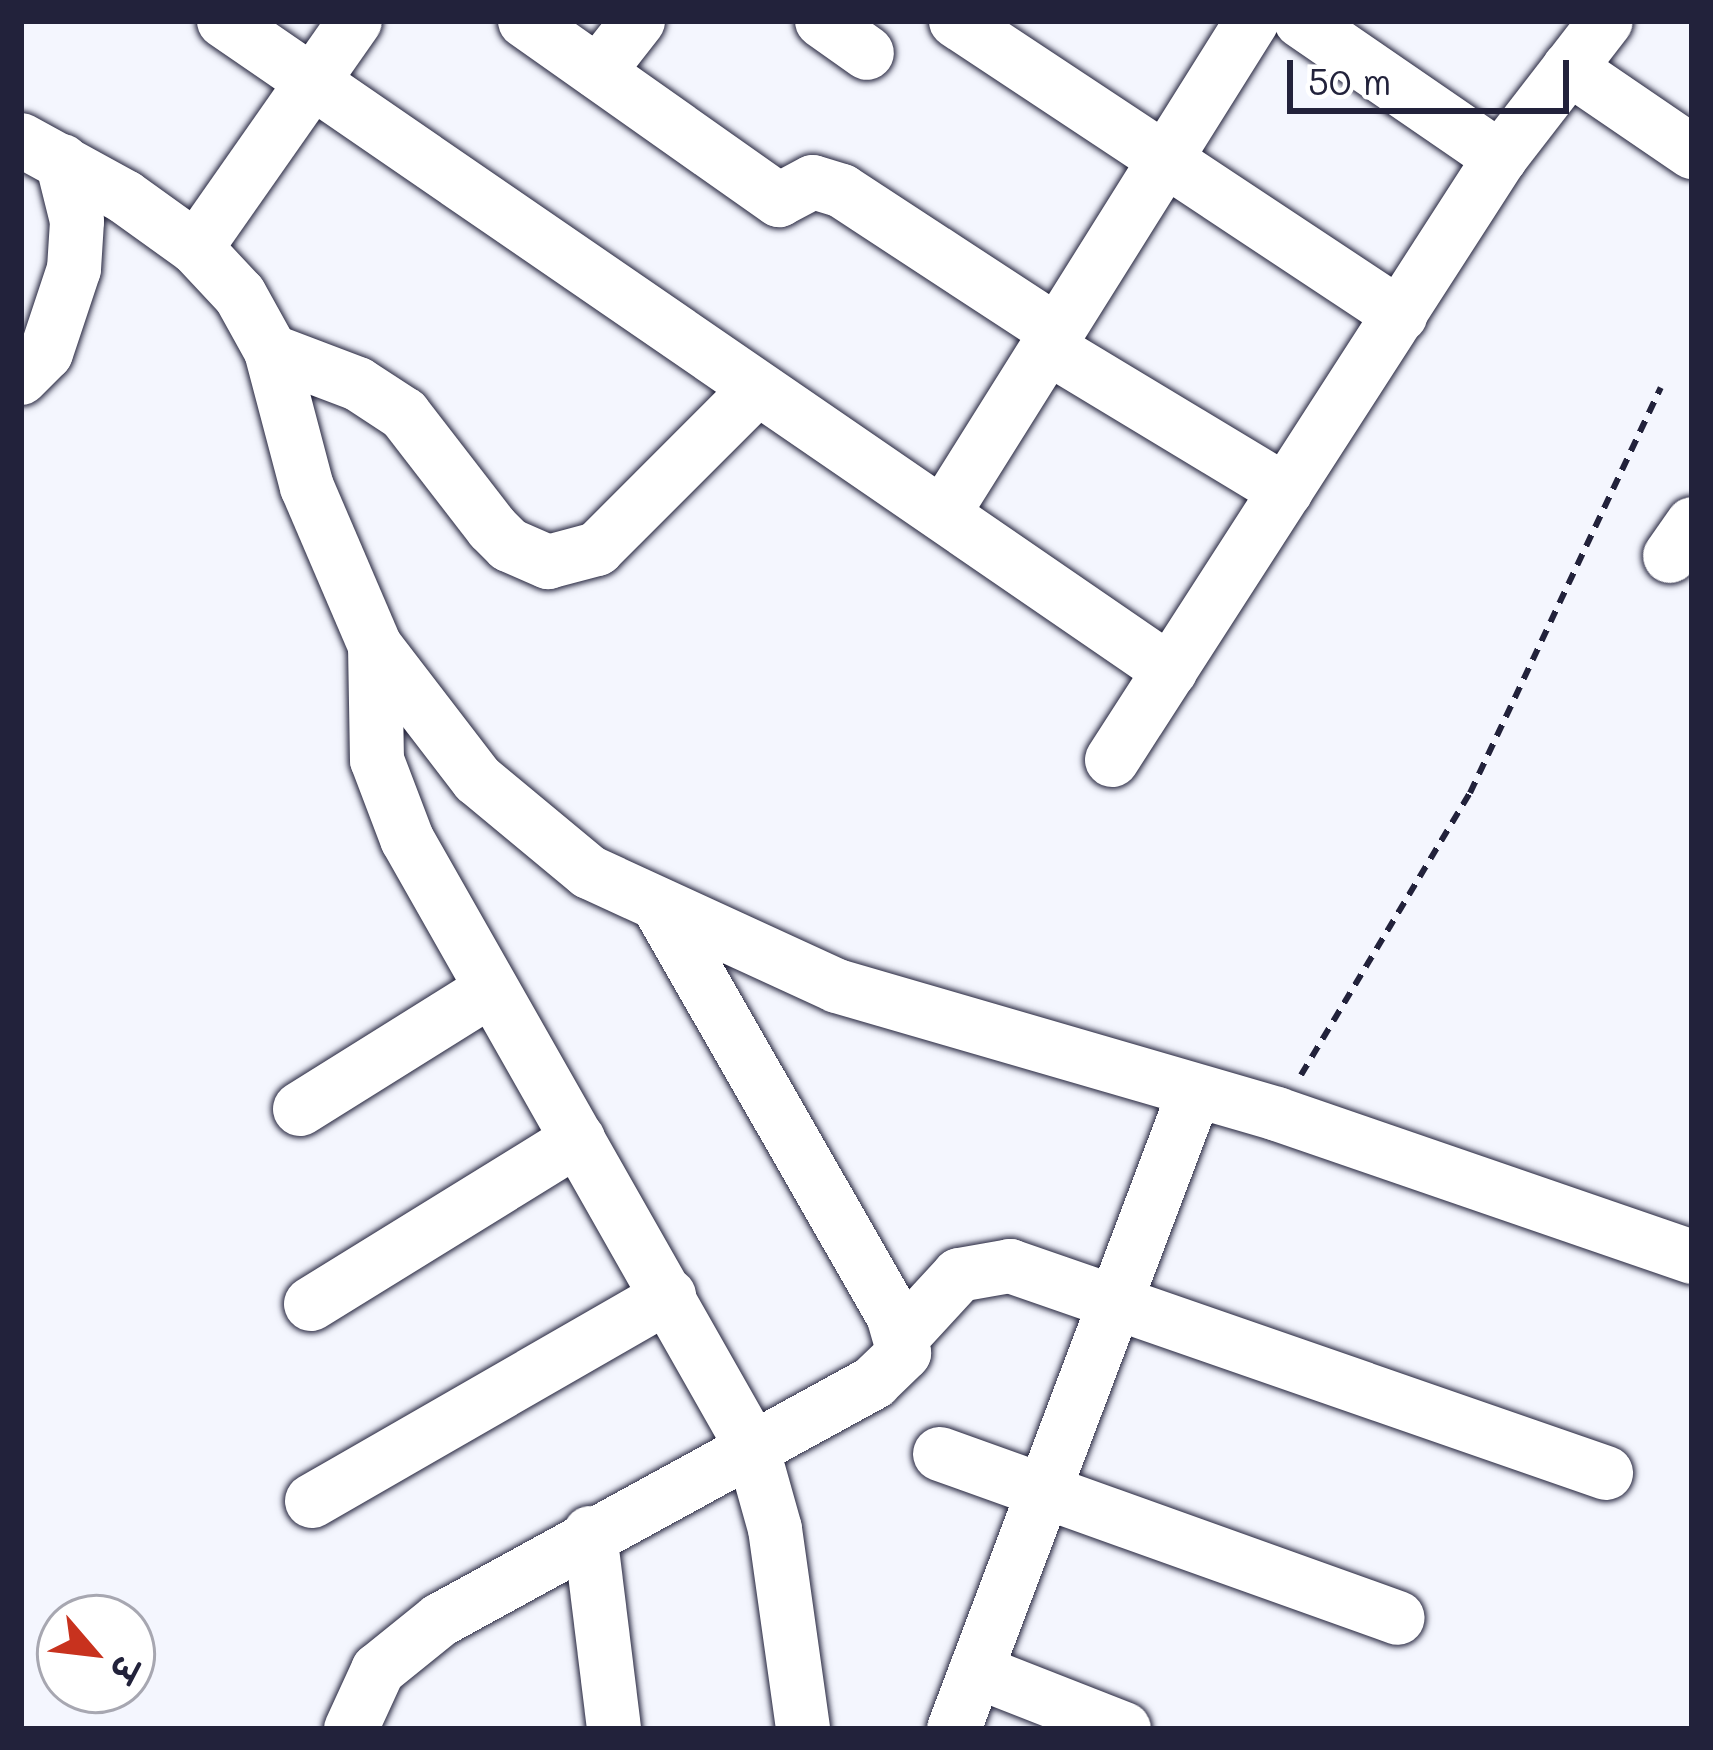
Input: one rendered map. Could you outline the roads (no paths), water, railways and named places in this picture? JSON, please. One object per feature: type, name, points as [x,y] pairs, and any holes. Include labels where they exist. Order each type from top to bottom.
[{"type":"street","points":[[224,21],[1170,671]]},
{"type":"street","points":[[196,248],[355,21]]},
{"type":"street","points":[[525,21],[779,200],[813,182],[842,191],[1052,339],[1286,491]]},
{"type":"street","points":[[598,72],[638,21]]},
{"type":"street","points":[[822,21],[867,53]]},
{"type":"street","points":[[956,21],[1400,315]]},
{"type":"street","points":[[943,514],[1162,157],[1252,21]]},
{"type":"street","points":[[1301,21],[1500,158]]},
{"type":"street","points":[[1112,760],[1500,158],[1603,22]]},
{"type":"street","points":[[1569,68],[1692,152]]},
{"type":"street","points":[[42,150],[196,248],[241,295],[271,351],[307,487],[375,646],[477,779],[589,872],[662,912],[837,986],[1277,1114],[1692,1257]]},
{"type":"street","points":[[21,378],[46,352],[74,269],[77,221],[42,150]]},
{"type":"street","points":[[271,351],[379,395],[404,414],[509,545],[548,562],[597,549],[756,390]]},
{"type":"street","points":[[375,646],[372,716],[388,797],[752,1447],[775,1529],[803,1729]]},
{"type":"street","points":[[351,1729],[378,1670],[404,1646],[590,1533],[874,1382],[904,1353],[903,1336],[662,912]]},
{"type":"street","points":[[300,1109],[492,988]]},
{"type":"street","points":[[954,1729],[1195,1090]]},
{"type":"street","points":[[311,1304],[578,1139]]},
{"type":"street","points":[[903,1336],[946,1285],[991,1266],[1118,1298],[1606,1473]]},
{"type":"street","points":[[312,1501],[669,1296]]},
{"type":"street","points":[[940,1454],[1398,1618]]},
{"type":"street","points":[[590,1533],[614,1729]]},
{"type":"street","points":[[976,1671],[1124,1729]]}]
